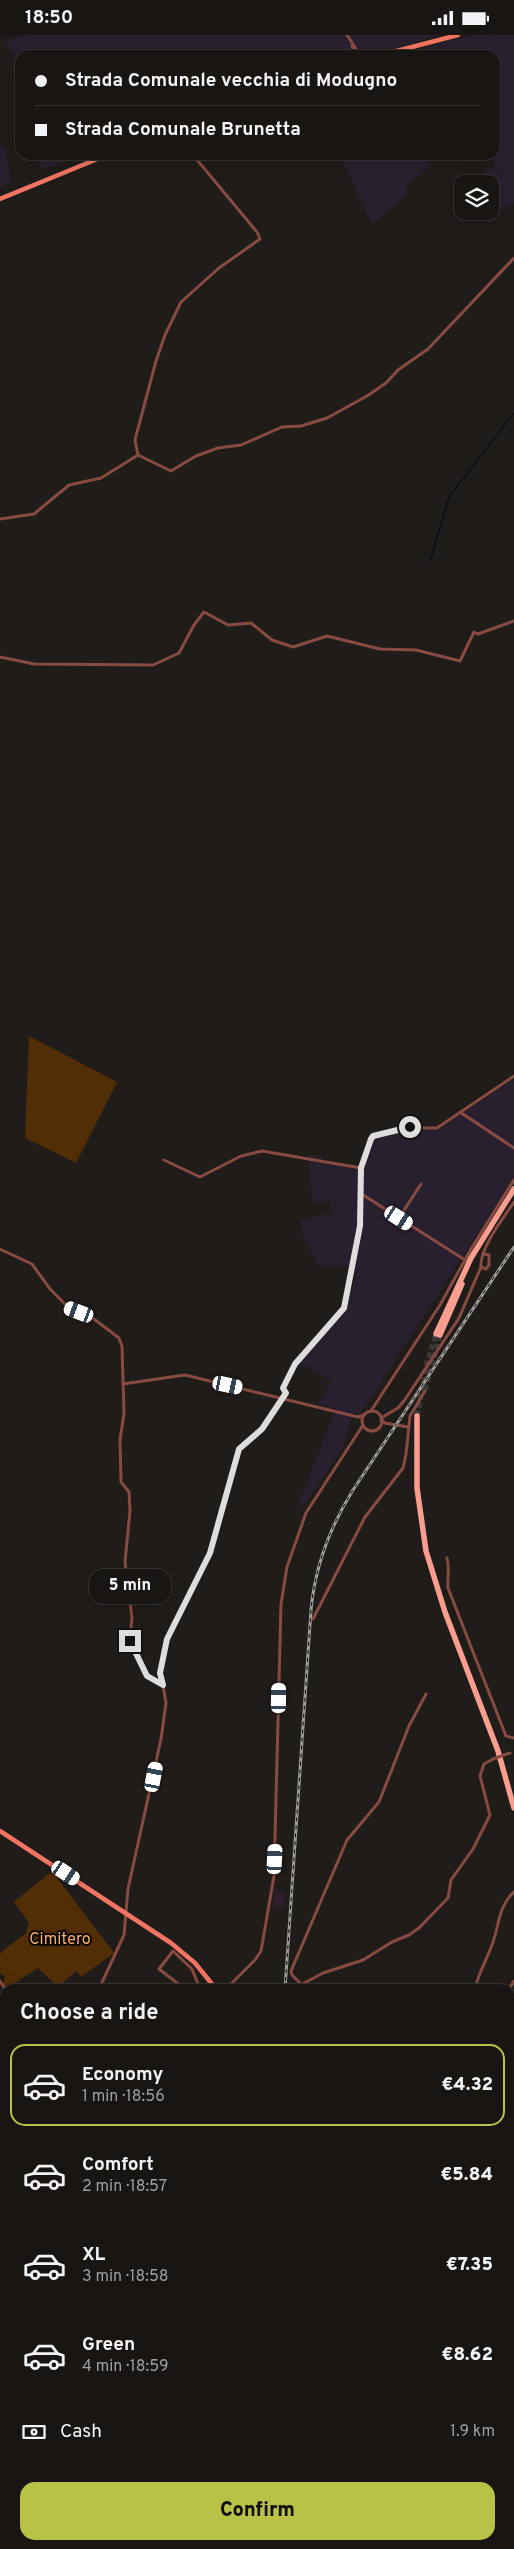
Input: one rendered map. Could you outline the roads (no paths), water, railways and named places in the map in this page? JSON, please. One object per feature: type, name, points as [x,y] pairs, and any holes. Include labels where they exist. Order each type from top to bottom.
[{"type":"highway","points":[[514,1189],[471,1259],[438,1335],[474,1260],[514,1195]]},
{"type":"highway","points":[[514,1793],[501,1747],[447,1607],[430,1549],[419,1480],[419,1416],[416,1480],[426,1551],[445,1612],[498,1751],[514,1808]]},
{"type":"main road","points":[[398,50],[447,35]]},
{"type":"main road","points":[[400,50],[458,35]]},
{"type":"main road","points":[[0,199],[95,160]]},
{"type":"main road","points":[[0,1831],[185,1954],[202,1971],[211,1984]]},
{"type":"street","points":[[347,35],[357,50]]},
{"type":"street","points":[[352,44],[353,50]]},
{"type":"street","points":[[138,455],[135,440],[156,361],[180,302],[219,268],[260,239],[257,232],[197,160]]},
{"type":"street","points":[[138,455],[171,471],[196,455],[218,448],[241,445],[282,427],[301,426],[327,418],[367,396],[386,383],[398,369],[428,349],[514,258]]},
{"type":"street","points":[[0,519],[34,514],[69,485],[101,478],[138,455]]},
{"type":"street","points":[[0,657],[34,663],[153,665],[178,653],[204,612],[228,625],[251,623],[272,640],[293,647],[327,636],[380,649],[416,650],[460,661],[474,632],[478,634],[514,621]]},
{"type":"street","points":[[101,1984],[124,1935],[128,1889],[161,1739],[166,1703],[160,1673],[167,1639],[210,1553],[239,1449],[262,1429],[286,1393],[283,1388],[295,1364],[344,1308],[360,1226],[361,1168],[373,1136],[410,1127],[437,1128],[514,1076]]},
{"type":"street","points":[[460,1112],[514,1147]]},
{"type":"street","points":[[164,1160],[200,1177],[241,1156],[262,1151],[361,1168]]},
{"type":"street","points":[[358,1417],[372,1411],[377,1405],[440,1305],[514,1180]]},
{"type":"street","points":[[399,1218],[421,1185]]},
{"type":"street","points":[[360,1193],[465,1260]]},
{"type":"street","points":[[381,1419],[404,1401],[459,1318],[476,1274],[481,1267],[484,1253],[514,1202]]},
{"type":"street","points":[[0,1249],[32,1264],[50,1289],[68,1307],[90,1316],[119,1338],[122,1346],[124,1413],[120,1440],[121,1482],[129,1492],[130,1511],[126,1562],[132,1618],[130,1641],[147,1676],[163,1685]]},
{"type":"street","points":[[481,1267],[486,1269],[489,1265],[489,1255],[484,1253]]},
{"type":"street","points":[[123,1384],[185,1375],[283,1397],[358,1417],[362,1420],[365,1427],[374,1430],[385,1423]]},
{"type":"street","points":[[313,1619],[365,1517],[402,1468],[406,1454],[410,1416],[425,1391]]},
{"type":"street","points":[[377,1405],[377,1413],[385,1423],[408,1427]]},
{"type":"street","points":[[372,1411],[377,1413]]},
{"type":"street","points":[[362,1420],[364,1415]]},
{"type":"street","points":[[381,1419],[381,1425]]},
{"type":"street","points":[[232,1984],[261,1951],[274,1876],[281,1604],[287,1567],[306,1513],[348,1447],[365,1427]]},
{"type":"street","points":[[447,1558],[450,1571],[447,1579],[448,1588],[506,1736],[514,1738]]},
{"type":"street","points":[[426,1694],[409,1726],[378,1802],[347,1840],[291,1971],[292,1975],[300,1983],[323,1973],[363,1961],[392,1942],[409,1935],[448,1899],[452,1880],[473,1849],[490,1815],[480,1776],[484,1764],[512,1752]]},
{"type":"street","points":[[476,1984],[481,1967],[492,1945],[499,1916],[505,1902],[514,1892]]},
{"type":"street","points":[[178,1984],[159,1969],[173,1951],[192,1969],[198,1984]]},
{"type":"waterway","points":[[430,562],[449,497],[514,413]]},
{"type":"tunnel","points":[[417,1416],[426,1367],[436,1334]]},
{"type":"tunnel","points":[[425,1390],[440,1335]]},
{"type":"railway","points":[[285,1984],[311,1610],[320,1562],[337,1518],[353,1490],[514,1247]]},
{"type":"park label","name":"Cimitero","points":[[60,1940]]}]
